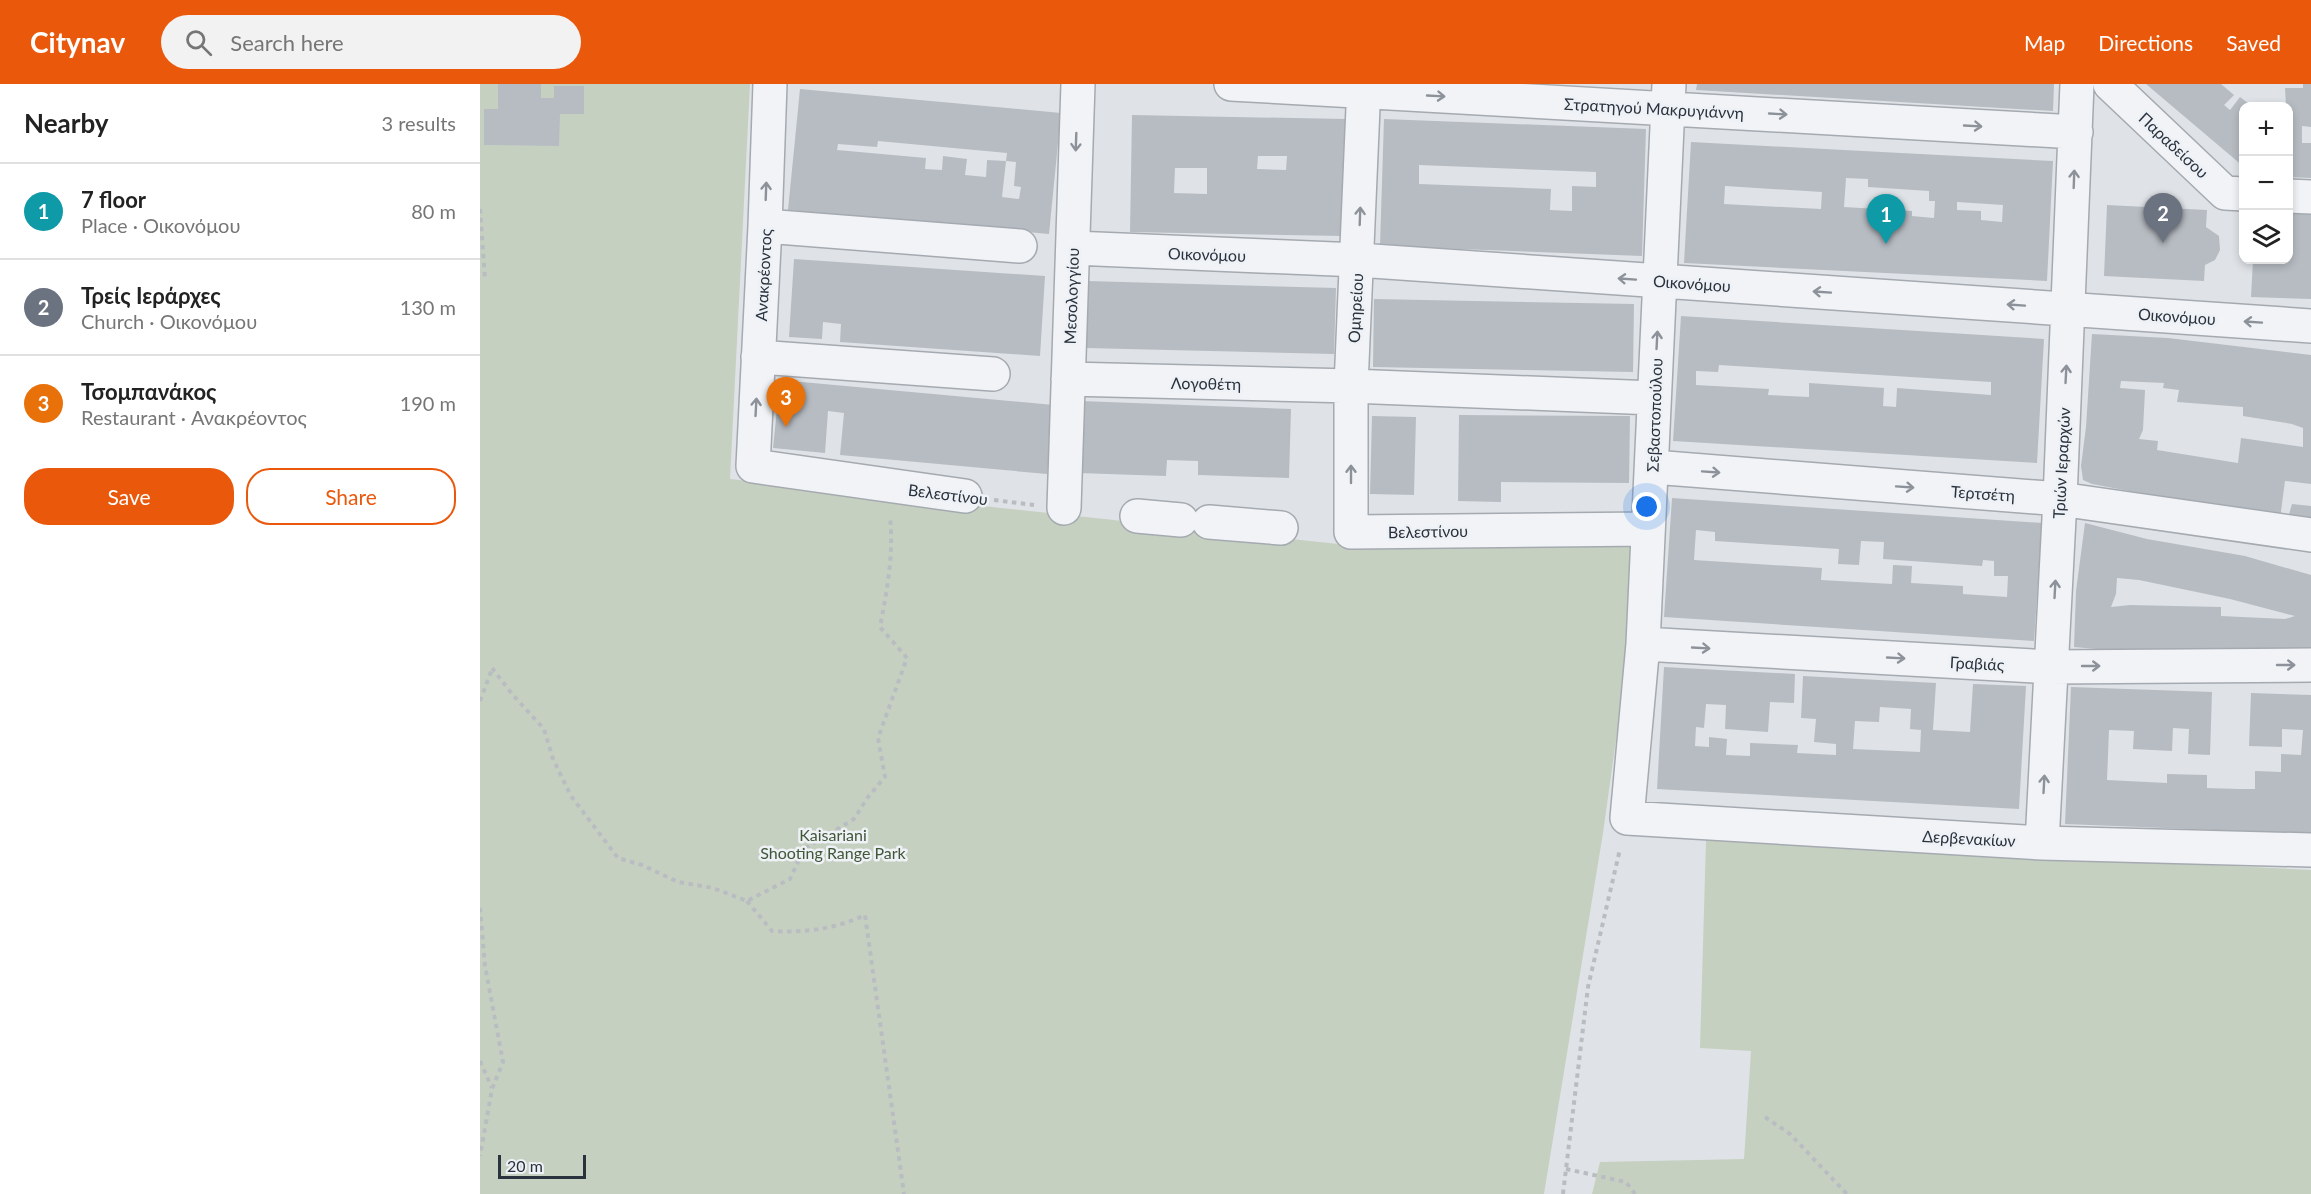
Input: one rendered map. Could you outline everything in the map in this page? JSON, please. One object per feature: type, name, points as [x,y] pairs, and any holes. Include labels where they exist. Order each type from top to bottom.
[{"type":"street","name":"Ανακρέοντος","points":[[753,466],[770,84]]},
{"type":"street","name":"Μεσολογγίου","points":[[1064,508],[1078,84]]},
{"type":"street","name":"Στρατηγού Μακρυγιάννη","points":[[1231,84],[1668,96],[2076,132]]},
{"type":"street","name":"Τριών Ιεραρχών","points":[[2042,843],[2060,499],[2077,84]]},
{"type":"street","name":"Παραδείσου","points":[[2110,84],[2226,193],[2239,194]]},
{"type":"street","name":"Ομηρείου","points":[[1351,532],[1351,386],[1364,88]]},
{"type":"street","name":"Σεβαστοπούλου","points":[[1626,818],[1643,644],[1653,467],[1668,96]]},
{"type":"street","points":[[2293,196],[2311,197]]},
{"type":"street","points":[[765,226],[1020,246]]},
{"type":"street","name":"Οικονόμου","points":[[1073,248],[1358,260],[2311,326]]},
{"type":"street","points":[[758,357],[993,374]]},
{"type":"street","name":"Λογοθέτη","points":[[1068,379],[1351,386],[1654,398]]},
{"type":"street","name":"Βελεστίνου","points":[[753,466],[965,496]]},
{"type":"street","name":"Τερτσέτη","points":[[1653,467],[2060,499],[2311,535]]},
{"type":"street","points":[[1137,516],[1281,528]]},
{"type":"street","name":"Βελεστίνου","points":[[1351,532],[1648,529]]},
{"type":"street","name":"Γραβιάς","points":[[1643,644],[2050,667],[2311,665]]},
{"type":"street","name":"Δερβενακίων","points":[[1626,818],[2042,843],[2311,850]]},
{"type":"path","points":[[480,208],[485,279]]},
{"type":"path","points":[[747,901],[790,879],[804,849],[854,819],[868,797],[885,777],[878,738],[907,658],[880,627],[889,581],[892,536],[889,499],[891,487]]},
{"type":"path","name":"Βελεστίνου","points":[[965,496],[1064,508]]},
{"type":"path","points":[[480,701],[492,668],[544,729],[553,759],[571,796],[618,858],[642,865],[678,882],[713,888],[747,901],[772,931],[800,932],[843,925],[865,915],[904,1194]]},
{"type":"path","points":[[1563,1194],[1588,987],[1626,818]]},
{"type":"path","points":[[480,908],[485,966],[503,1062],[492,1089],[480,1156]]},
{"type":"path","points":[[480,1061],[492,1089]]},
{"type":"path","points":[[1765,1117],[1790,1134],[1847,1194]]},
{"type":"path","points":[[1566,1169],[1626,1182],[1635,1194]]},
{"type":"green space","name":"Kaisariani Shooting Range Park","points":[[480,84],[750,84],[730,479],[1348,545],[1634,542],[1622,697],[1603,833],[1544,1194],[480,1194]]},
{"type":"green space","points":[[1706,840],[2311,870],[2311,1194],[1592,1194],[1600,1162],[1744,1159],[1751,1051],[1700,1048]]},
{"type":"building","points":[[498,84],[541,84],[541,98],[554,98],[554,86],[584,86],[584,114],[560,114],[559,146],[484,145],[484,109],[498,109]]},
{"type":"building","points":[[1697,84],[2054,84],[2053,111],[1696,90]]},
{"type":"building","points":[[2146,84],[2221,84],[2234,95],[2224,105],[2230,110],[2240,97],[2247,102],[2239,102],[2239,163]]},
{"type":"building","points":[[2303,84],[2311,84],[2311,127],[2302,126],[2302,143],[2311,143],[2311,178],[2293,177],[2293,102],[2286,102],[2285,88],[2303,88]]},
{"type":"building","points":[[800,89],[1061,113],[1049,234],[788,210]],"holes":[[[878,141],[1007,153],[1006,161],[987,160],[986,177],[965,175],[967,159],[943,156],[942,170],[925,169],[926,158],[837,150],[838,144],[877,147]],[[1006,161],[1016,162],[1014,186],[1021,187],[1019,199],[1002,197]]]},
{"type":"building","points":[[1132,115],[1345,119],[1343,236],[1130,232]],"holes":[[[1258,156],[1287,156],[1286,170],[1257,169]],[[1175,168],[1207,168],[1207,194],[1174,193]]]},
{"type":"building","points":[[1384,119],[1646,129],[1642,256],[1380,246]],"holes":[[[1419,165],[1596,172],[1596,187],[1572,186],[1572,211],[1550,210],[1551,189],[1419,184]]]},
{"type":"building","points":[[1691,142],[2053,161],[2047,281],[1684,263]],"holes":[[[1846,178],[1868,179],[1868,187],[1929,191],[1929,201],[1935,201],[1934,218],[1912,216],[1912,211],[1844,207]],[[1725,186],[1822,192],[1821,209],[1724,204]],[[1957,202],[2003,205],[2002,222],[1981,220],[1981,211],[1957,210]]]},
{"type":"building","points":[[2107,205],[2207,210],[2206,227],[2219,236],[2220,250],[2215,260],[2205,265],[2204,281],[2104,276]]},
{"type":"building","points":[[2293,213],[2311,214],[2311,299],[2251,297],[2253,264],[2293,264]]},
{"type":"building","points":[[794,259],[1045,276],[1040,356],[840,342],[841,324],[823,322],[822,339],[789,337]]},
{"type":"building","points":[[1088,281],[1336,288],[1334,354],[1086,348]]},
{"type":"building","points":[[1374,299],[1634,304],[1633,372],[1373,367]]},
{"type":"building","points":[[1681,316],[2044,339],[2037,463],[1673,441]],"holes":[[[1719,365],[1991,382],[1991,395],[1897,388],[1896,407],[1883,406],[1884,388],[1809,383],[1809,397],[1768,395],[1769,389],[1696,385],[1696,371],[1718,372]]]},
{"type":"building","points":[[2092,334],[2168,338],[2311,355],[2311,484],[2285,481],[2280,519],[2188,506],[2083,480],[2081,466]],"holes":[[[2121,381],[2164,383],[2163,388],[2179,390],[2177,402],[2243,407],[2243,416],[2303,428],[2303,447],[2241,438],[2238,463],[2157,450],[2158,441],[2139,439],[2143,430],[2145,390],[2120,388]]]},
{"type":"building","points":[[780,380],[1054,405],[1047,474],[840,455],[844,413],[828,411],[825,453],[773,448]]},
{"type":"building","points":[[1081,401],[1291,409],[1289,478],[1198,475],[1198,461],[1167,460],[1166,476],[1078,473]]},
{"type":"building","points":[[1459,415],[1630,416],[1629,483],[1501,482],[1501,502],[1458,501]]},
{"type":"building","points":[[1372,416],[1416,417],[1414,495],[1370,494]]},
{"type":"building","points":[[1672,498],[2042,523],[2034,641],[1664,617]],"holes":[[[1696,530],[1715,532],[1715,541],[1839,549],[1838,564],[1859,565],[1861,541],[1884,542],[1883,559],[1982,566],[1983,560],[1994,561],[1994,576],[2008,576],[2007,597],[1963,594],[1963,586],[1911,583],[1912,566],[1893,565],[1892,584],[1821,580],[1822,568],[1694,560]]]},
{"type":"building","points":[[2292,504],[2311,506],[2311,525],[2287,521]]},
{"type":"building","points":[[2085,523],[2147,539],[2245,556],[2311,575],[2311,654],[2129,652],[2074,647],[2076,591]],"holes":[[[2117,578],[2139,580],[2230,599],[2295,616],[2285,619],[2221,616],[2221,607],[2130,605],[2111,607],[2116,594]]]},
{"type":"building","points":[[1664,667],[1795,674],[1794,703],[1770,702],[1768,732],[1725,729],[1726,705],[1706,704],[1704,728],[1696,727],[1695,746],[1709,747],[1709,737],[1727,739],[1726,755],[1750,756],[1750,743],[1798,745],[1797,753],[1836,755],[1836,744],[1814,742],[1816,719],[1801,718],[1803,676],[1936,683],[1933,730],[1970,732],[1973,684],[2026,686],[2019,809],[1657,789]],"holes":[[[1880,707],[1911,709],[1910,729],[1921,730],[1920,752],[1853,749],[1855,721],[1879,722]]]},
{"type":"building","points":[[2071,687],[2212,692],[2210,755],[2188,754],[2189,729],[2173,728],[2172,751],[2133,749],[2134,731],[2109,730],[2107,780],[2167,783],[2167,774],[2207,775],[2207,788],[2255,789],[2255,771],[2281,772],[2281,754],[2301,755],[2303,730],[2282,729],[2282,747],[2249,746],[2251,693],[2311,695],[2311,834],[2065,824]]},
{"type":"place","name":"Τρείς Ιεράρχες","points":[[2163,243]]},
{"type":"place","name":"7 floor","points":[[1886,244]]},
{"type":"place","name":"Τσομπανάκος","points":[[786,427]]}]
